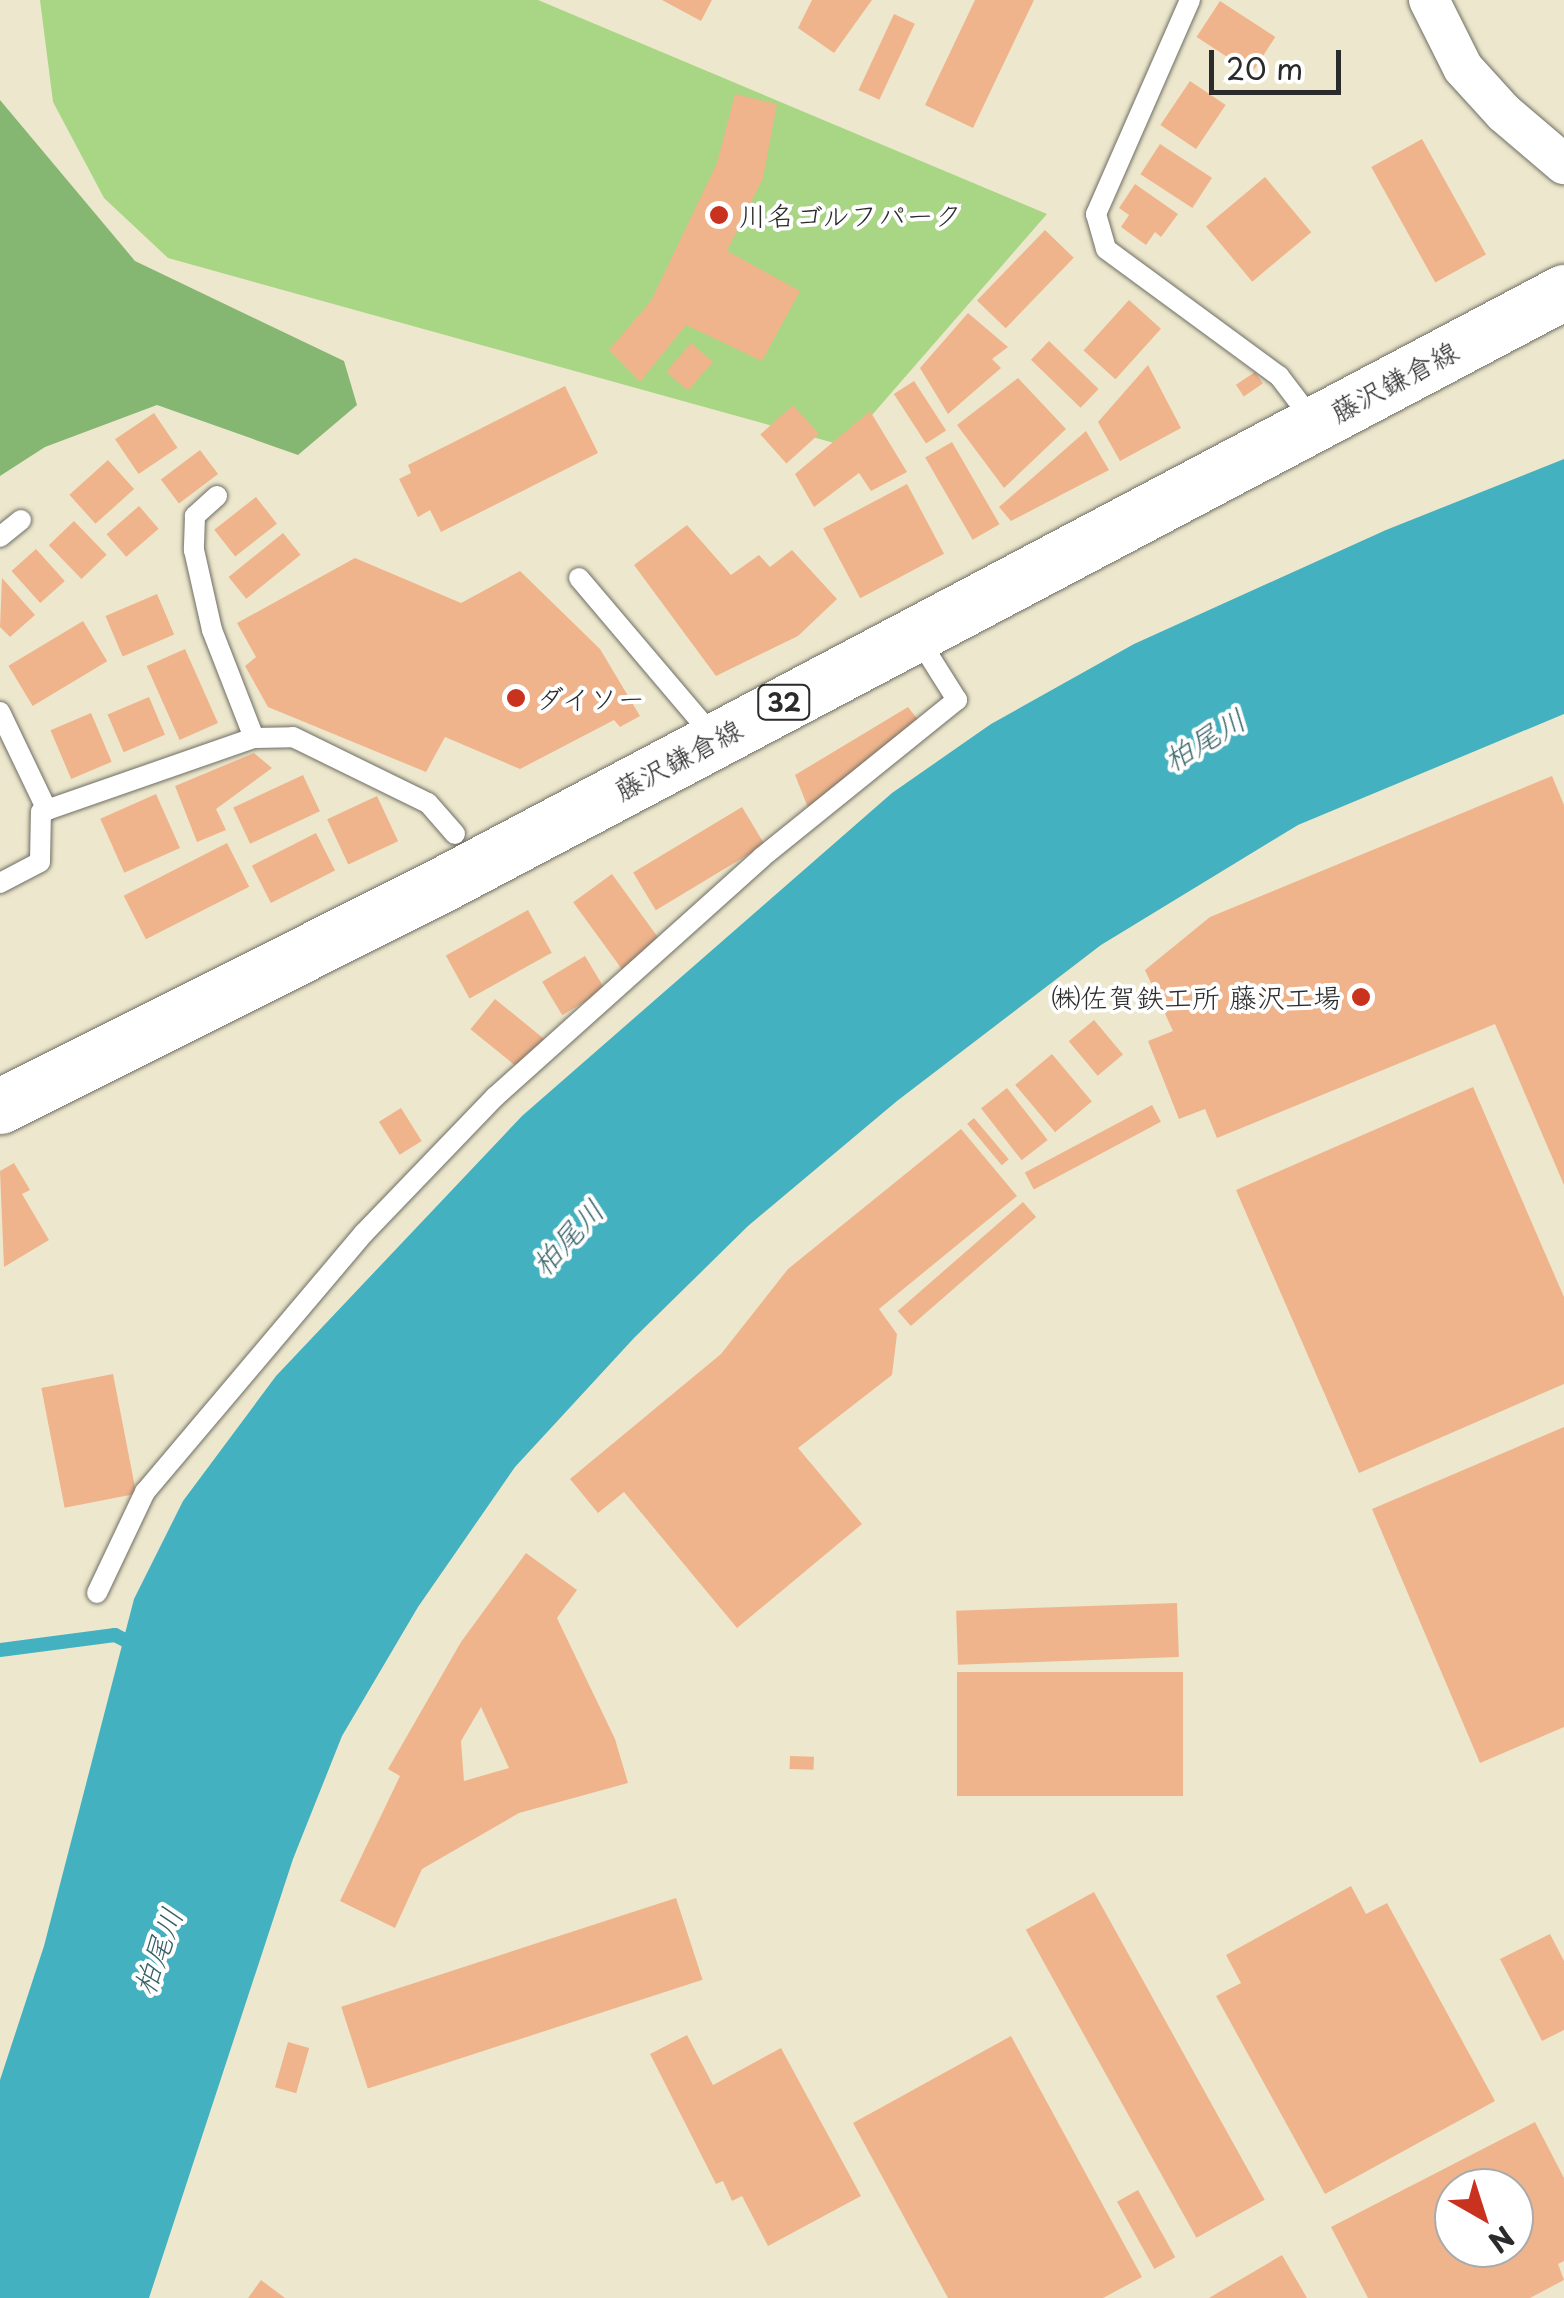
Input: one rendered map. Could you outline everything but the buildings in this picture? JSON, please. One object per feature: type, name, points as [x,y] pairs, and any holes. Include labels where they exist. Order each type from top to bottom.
[{"type":"main road","name":"藤沢鎌倉線","points":[[0,1106],[441,886],[1564,292]]},
{"type":"street","points":[[1430,0],[1462,68],[1504,114],[1564,164]]},
{"type":"lane","points":[[1190,0],[1096,214],[1106,249],[1279,376],[1315,423]]},
{"type":"lane","points":[[217,496],[195,516],[194,550],[212,630],[254,738]]},
{"type":"lane","points":[[0,537],[21,520]]},
{"type":"lane","points":[[578,578],[716,738]]},
{"type":"lane","points":[[97,1593],[146,1492],[364,1233],[495,1097],[592,1009],[777,846],[957,700],[915,632]]},
{"type":"lane","points":[[0,712],[46,810],[40,862],[0,883]]},
{"type":"lane","points":[[46,810],[254,738],[292,738],[428,803],[455,834]]},
{"type":"green space","points":[[40,0],[538,0],[1047,214],[845,446],[168,258],[104,198],[53,102]]},
{"type":"green space","points":[[0,100],[135,261],[344,361],[357,405],[298,455],[157,405],[45,447],[0,476]]},
{"type":"water","name":"柏尾川","points":[[1564,459],[1564,714],[1298,825],[1101,945],[897,1101],[748,1226],[634,1338],[515,1467],[418,1607],[342,1736],[293,1859],[149,2298],[0,2298],[0,2080],[44,1946],[134,1599],[183,1501],[276,1376],[522,1116],[892,793],[991,724],[1134,644],[1386,530]]},
{"type":"waterway","points":[[0,1650],[115,1635],[140,1648]]},
{"type":"place","name":"川名ゴルフパーク","points":[[719,215]]},
{"type":"place","name":"ダイソー","points":[[516,698]]},
{"type":"place","name":"㈱佐賀鉄工所 藤沢工場","points":[[1361,997]]}]
